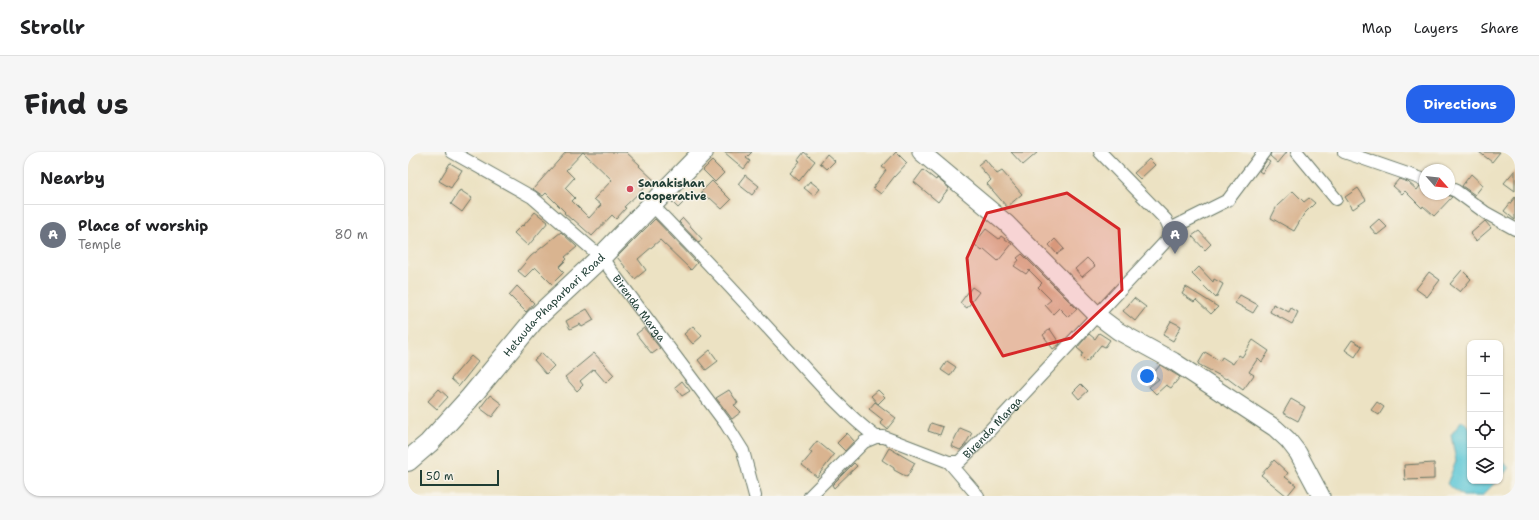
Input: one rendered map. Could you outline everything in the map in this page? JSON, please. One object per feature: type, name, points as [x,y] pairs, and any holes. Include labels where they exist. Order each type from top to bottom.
[{"type":"highway","name":"Hetauda-Phaparbari Road","points":[[408,461],[428,443],[470,399],[536,320],[652,205],[694,155]]},
{"type":"main road","points":[[921,152],[1006,223],[1098,316],[1118,332],[1172,361],[1275,428],[1288,440],[1298,453],[1321,496]]},
{"type":"street","name":"Birenda Marga","points":[[452,152],[532,197],[601,257],[726,424],[743,451],[755,496]]},
{"type":"street","points":[[1100,152],[1166,220],[1170,229],[1228,200],[1264,152]]},
{"type":"street","points":[[1297,152],[1336,199]]},
{"type":"street","points":[[1344,152],[1419,178]]},
{"type":"street","points":[[1455,191],[1486,213],[1515,229]]},
{"type":"street","points":[[652,205],[705,259],[830,396],[860,425],[876,437]]},
{"type":"street","name":"Birenda Marga","points":[[876,437],[884,437],[949,462],[959,462],[1098,316],[1167,240],[1170,229]]},
{"type":"street","points":[[810,496],[864,442],[876,437]]},
{"type":"street","points":[[949,462],[978,496]]},
{"type":"highlighted area","points":[[1067,193],[1119,229],[1122,290],[1071,338],[1003,356],[971,301],[967,258],[987,213]]},
{"type":"water","points":[[1462,420],[1467,425],[1467,484],[1494,484],[1482,496],[1463,496],[1447,484],[1456,461],[1451,435]]},
{"type":"water","points":[[1503,461],[1509,468],[1503,475]]},
{"type":"building","points":[[566,152],[583,152],[626,152],[654,180],[647,188],[646,186],[624,207],[626,208],[616,219],[612,215],[592,236],[564,213],[565,212],[546,193],[543,196],[533,189]],"holes":[[[583,152],[612,180],[594,199],[601,205],[589,218],[572,201],[575,198],[565,188],[574,178],[566,170]]]},
{"type":"building","points":[[724,152],[752,152],[746,158],[750,161],[744,169]]},
{"type":"building","points":[[804,152],[815,161],[799,181],[790,173],[800,161],[798,160]]},
{"type":"building","points":[[896,152],[907,163],[881,194],[873,188],[886,170],[882,167]]},
{"type":"building","points":[[1011,152],[1038,152],[1023,165]]},
{"type":"building","points":[[1271,152],[1287,152],[1278,163],[1270,156]]},
{"type":"building","points":[[1479,152],[1500,152],[1492,162]]},
{"type":"building","points":[[827,154],[835,161],[827,169],[820,163]]},
{"type":"building","points":[[985,159],[997,174],[1002,171],[1022,194],[1007,207],[987,184],[991,180],[978,165]]},
{"type":"building","points":[[1149,159],[1155,165],[1140,179],[1134,173]]},
{"type":"building","points":[[1267,160],[1270,162],[1262,173],[1259,171]]},
{"type":"building","points":[[712,161],[724,173],[715,182],[703,170]]},
{"type":"building","points":[[450,163],[462,170],[451,188],[439,181]]},
{"type":"building","points":[[923,170],[936,180],[937,178],[949,188],[938,202],[914,182]]},
{"type":"building","points":[[1515,170],[1515,191],[1504,183]]},
{"type":"building","points":[[1471,174],[1483,185],[1475,195],[1462,186]]},
{"type":"building","points":[[745,175],[759,186],[752,195],[738,184]]},
{"type":"building","points":[[1399,179],[1408,182],[1417,190],[1419,187],[1419,200],[1449,200],[1434,216],[1423,206],[1422,208],[1405,191],[1402,194],[1393,186]]},
{"type":"building","points":[[712,181],[731,200],[722,209],[701,192]]},
{"type":"building","points":[[810,181],[820,189],[814,196],[804,188]]},
{"type":"building","points":[[1358,188],[1366,200],[1353,209],[1345,197]]},
{"type":"building","points":[[460,190],[472,198],[462,212],[451,204]]},
{"type":"building","points":[[1293,191],[1304,202],[1309,198],[1315,203],[1304,214],[1294,231],[1271,218],[1277,206]]},
{"type":"building","points":[[677,195],[684,202],[678,208],[671,201]]},
{"type":"building","points":[[1515,197],[1515,220],[1504,211]]},
{"type":"building","points":[[535,212],[548,222],[528,246],[514,233],[522,225],[523,226]]},
{"type":"building","points":[[683,218],[702,239],[699,243],[679,222]]},
{"type":"building","points":[[655,219],[697,263],[691,270],[660,240],[638,259],[646,270],[635,279],[617,257]]},
{"type":"building","points":[[1379,219],[1387,227],[1377,235],[1370,227]]},
{"type":"building","points":[[1485,221],[1491,228],[1476,241],[1470,234]]},
{"type":"building","points":[[986,229],[999,239],[1001,236],[1012,244],[998,261],[984,249],[982,251],[974,244]]},
{"type":"building","points":[[1199,231],[1211,244],[1205,250],[1192,236]]},
{"type":"building","points":[[561,232],[577,247],[565,257],[567,259],[559,267],[564,272],[552,284],[535,267],[525,277],[518,271],[531,256]]},
{"type":"building","points":[[1055,239],[1064,249],[1057,254],[1049,245]]},
{"type":"building","points":[[1022,254],[1077,309],[1068,317],[1059,308],[1053,314],[1045,305],[1051,300],[1038,287],[1042,283],[1029,270],[1026,274],[1014,266],[1019,260],[1017,258]]},
{"type":"building","points":[[1087,258],[1095,266],[1082,277],[1075,269]]},
{"type":"building","points":[[1199,267],[1213,282],[1214,279],[1223,284],[1216,298],[1192,274]]},
{"type":"building","points":[[1462,270],[1471,279],[1460,292],[1450,284]]},
{"type":"building","points":[[1429,272],[1440,280],[1427,297],[1416,289]]},
{"type":"building","points":[[517,286],[534,303],[526,312],[509,295]]},
{"type":"building","points":[[972,287],[979,292],[967,308],[960,303]]},
{"type":"building","points":[[1186,287],[1218,307],[1211,314],[1196,300],[1194,302],[1182,294]]},
{"type":"building","points":[[1240,295],[1258,305],[1253,313],[1235,303]]},
{"type":"building","points":[[1134,298],[1146,307],[1135,321],[1123,311]]},
{"type":"building","points":[[1273,304],[1289,312],[1291,308],[1298,312],[1292,324],[1270,312]]},
{"type":"building","points":[[587,309],[594,320],[582,327],[580,324],[570,329],[566,321]]},
{"type":"building","points":[[1171,321],[1181,326],[1173,341],[1163,335]]},
{"type":"building","points":[[693,326],[702,336],[693,344],[684,334]]},
{"type":"building","points":[[644,328],[660,348],[652,354],[636,334]]},
{"type":"building","points":[[1050,329],[1060,344],[1053,349],[1043,335]]},
{"type":"building","points":[[1099,333],[1110,340],[1105,347],[1101,345],[1087,362],[1081,356],[1083,353],[1077,348],[1089,334],[1095,339]]},
{"type":"building","points":[[1253,340],[1269,351],[1262,362],[1258,358],[1249,372],[1254,375],[1243,390],[1227,378],[1226,379],[1198,364],[1205,352],[1220,361],[1222,357],[1233,364],[1239,355],[1242,357]]},
{"type":"building","points":[[1352,340],[1362,346],[1355,357],[1345,350]]},
{"type":"building","points":[[710,350],[718,361],[706,370],[698,360]]},
{"type":"building","points":[[542,353],[554,366],[546,374],[534,360]]},
{"type":"building","points":[[594,353],[614,375],[606,383],[594,369],[580,381],[583,385],[577,391],[565,377]]},
{"type":"building","points":[[471,356],[478,362],[459,386],[451,379]]},
{"type":"building","points":[[947,361],[956,367],[950,376],[941,370]]},
{"type":"building","points":[[1160,365],[1180,377],[1171,388],[1166,385],[1156,394],[1149,387],[1159,379],[1153,374]]},
{"type":"building","points":[[682,381],[690,391],[682,396],[675,387]]},
{"type":"building","points":[[1081,384],[1088,391],[1079,399],[1073,392]]},
{"type":"building","points":[[439,389],[448,397],[437,409],[428,401]]},
{"type":"building","points":[[729,390],[738,403],[734,405],[741,412],[732,419],[716,398]]},
{"type":"building","points":[[878,390],[885,397],[878,404],[871,396]]},
{"type":"building","points":[[490,395],[502,404],[492,417],[480,408]]},
{"type":"building","points":[[1291,399],[1305,407],[1298,421],[1283,413]]},
{"type":"building","points":[[875,402],[896,418],[887,429],[880,423],[883,420],[869,409]]},
{"type":"building","points":[[1377,402],[1384,407],[1379,415],[1371,410]]},
{"type":"building","points":[[931,423],[943,427],[940,435],[928,431]]},
{"type":"building","points":[[960,428],[972,433],[965,445],[960,450],[951,446]]},
{"type":"building","points":[[847,433],[854,441],[845,451],[837,443]]},
{"type":"building","points":[[817,441],[834,455],[817,477],[802,465],[812,453],[809,451]]},
{"type":"building","points":[[889,448],[915,463],[907,477],[894,470],[894,468],[882,460]]},
{"type":"building","points":[[1274,460],[1288,473],[1285,477],[1296,485],[1287,496],[1261,475]]},
{"type":"building","points":[[854,463],[857,466],[834,488],[832,485]]},
{"type":"building","points":[[1434,463],[1434,479],[1405,480],[1404,465]]},
{"type":"place","name":"Sanakishan Cooperative","points":[[630,189]]},
{"type":"place","name":"Place of worship","points":[[1175,254]]}]
